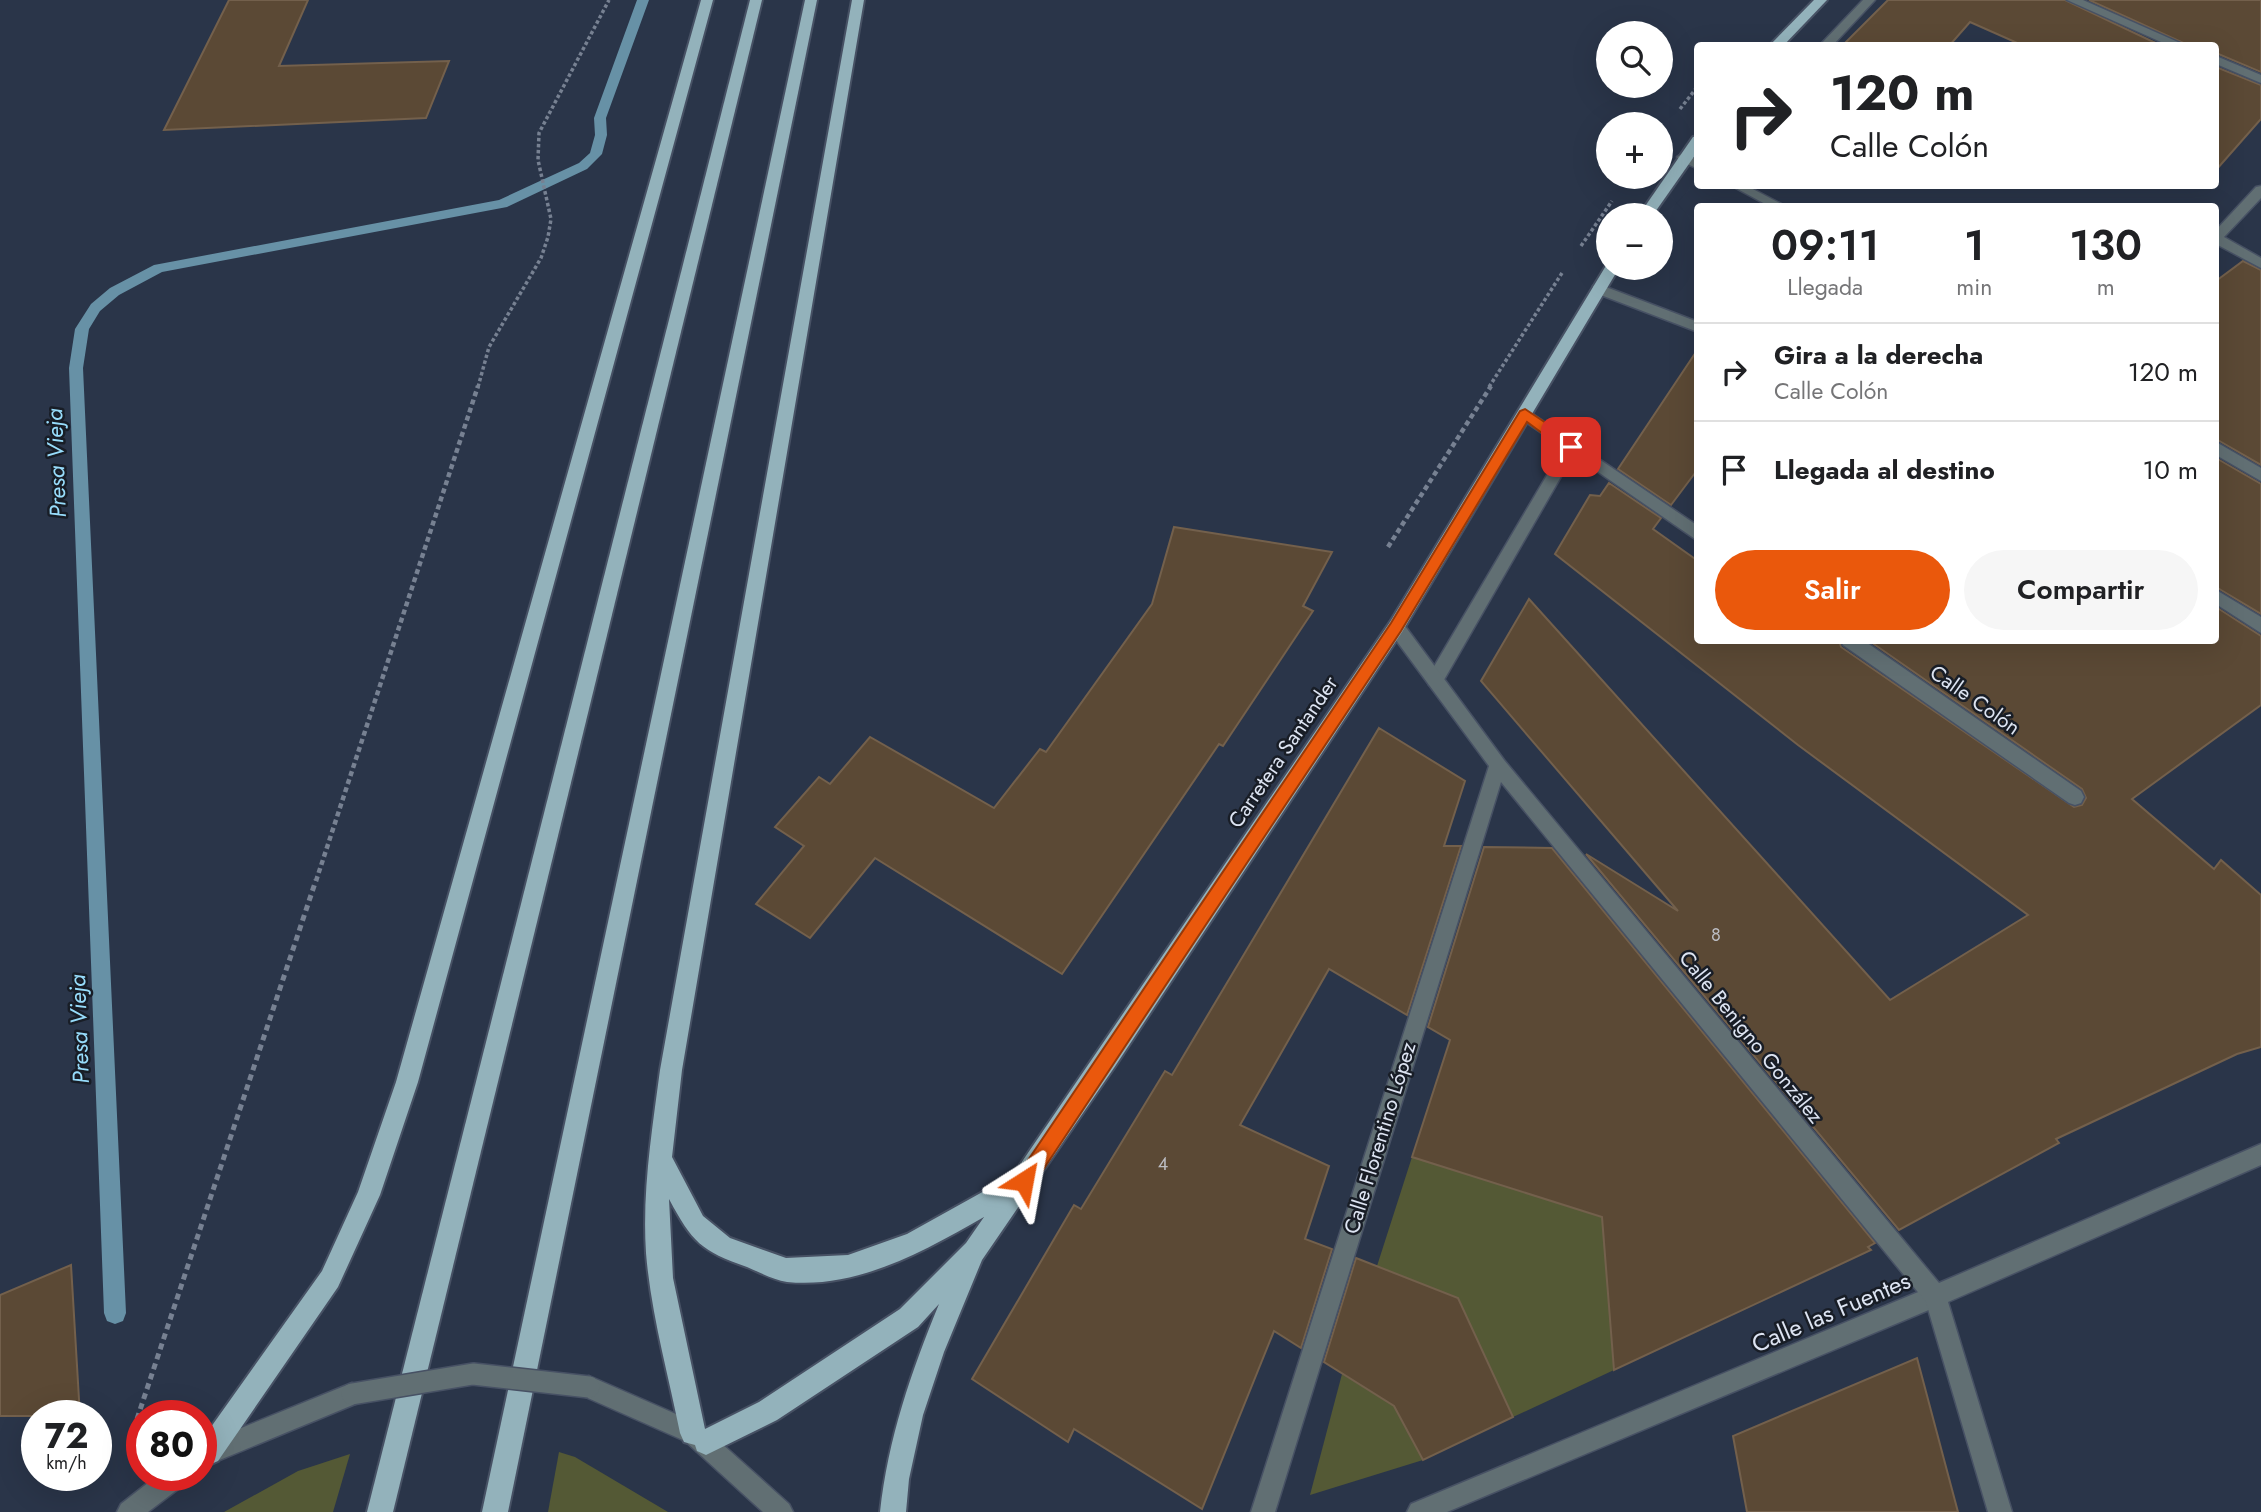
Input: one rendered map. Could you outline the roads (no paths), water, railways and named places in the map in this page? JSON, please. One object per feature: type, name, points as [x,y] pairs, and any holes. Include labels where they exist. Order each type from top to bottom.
[{"type":"highway","points":[[217,1438],[330,1279],[373,1183],[407,1082],[706,0]]},
{"type":"highway","points":[[380,1512],[552,831],[756,0]]},
{"type":"highway","points":[[495,1512],[811,0]]},
{"type":"highway","points":[[858,0],[673,1056],[660,1158],[657,1227],[665,1295],[699,1437],[768,1411],[909,1318],[974,1251]]},
{"type":"highway","points":[[1778,42],[1821,0]]},
{"type":"highway","points":[[1654,203],[1694,145]]},
{"type":"highway","name":"Carretera Santander","points":[[974,1251],[1024,1181],[1396,627],[1604,280]]},
{"type":"highway","points":[[660,1158],[695,1224],[723,1247],[786,1270],[848,1267],[913,1244],[965,1217],[1024,1181]]},
{"type":"highway","points":[[893,1512],[911,1408],[974,1251]]},
{"type":"street","points":[[1829,42],[1869,0]]},
{"type":"street","points":[[2073,0],[2172,42]]},
{"type":"street","points":[[2219,61],[2261,79]]},
{"type":"street","points":[[1683,157],[1694,162]]},
{"type":"street","points":[[1744,189],[1772,203]]},
{"type":"street","points":[[2219,234],[2261,190]]},
{"type":"street","points":[[2219,239],[2261,264]]},
{"type":"street","points":[[1598,289],[1694,325]]},
{"type":"street","points":[[1525,414],[1694,532]]},
{"type":"street","points":[[1435,680],[1571,447]]},
{"type":"street","points":[[2219,450],[2261,475]]},
{"type":"street","points":[[2219,598],[2261,626]]},
{"type":"street","name":"Calle Benigno González","points":[[1396,627],[1498,765],[1935,1296],[2000,1512]]},
{"type":"street","name":"Calle Colón","points":[[1855,644],[2075,797]]},
{"type":"street","name":"Calle Florentino López","points":[[1263,1512],[1498,765]]},
{"type":"street","name":"Calle las Fuentes","points":[[1419,1512],[1935,1296],[2261,1154]]},
{"type":"street","points":[[217,1450],[352,1394],[473,1374],[589,1387],[699,1437],[781,1512]]},
{"type":"street","points":[[129,1512],[157,1491]]},
{"type":"waterway","name":"Presa Vieja","points":[[115,1313],[76,368],[82,329],[104,299],[159,268],[502,204],[583,166],[596,154],[601,135],[600,118],[643,0]]}]
